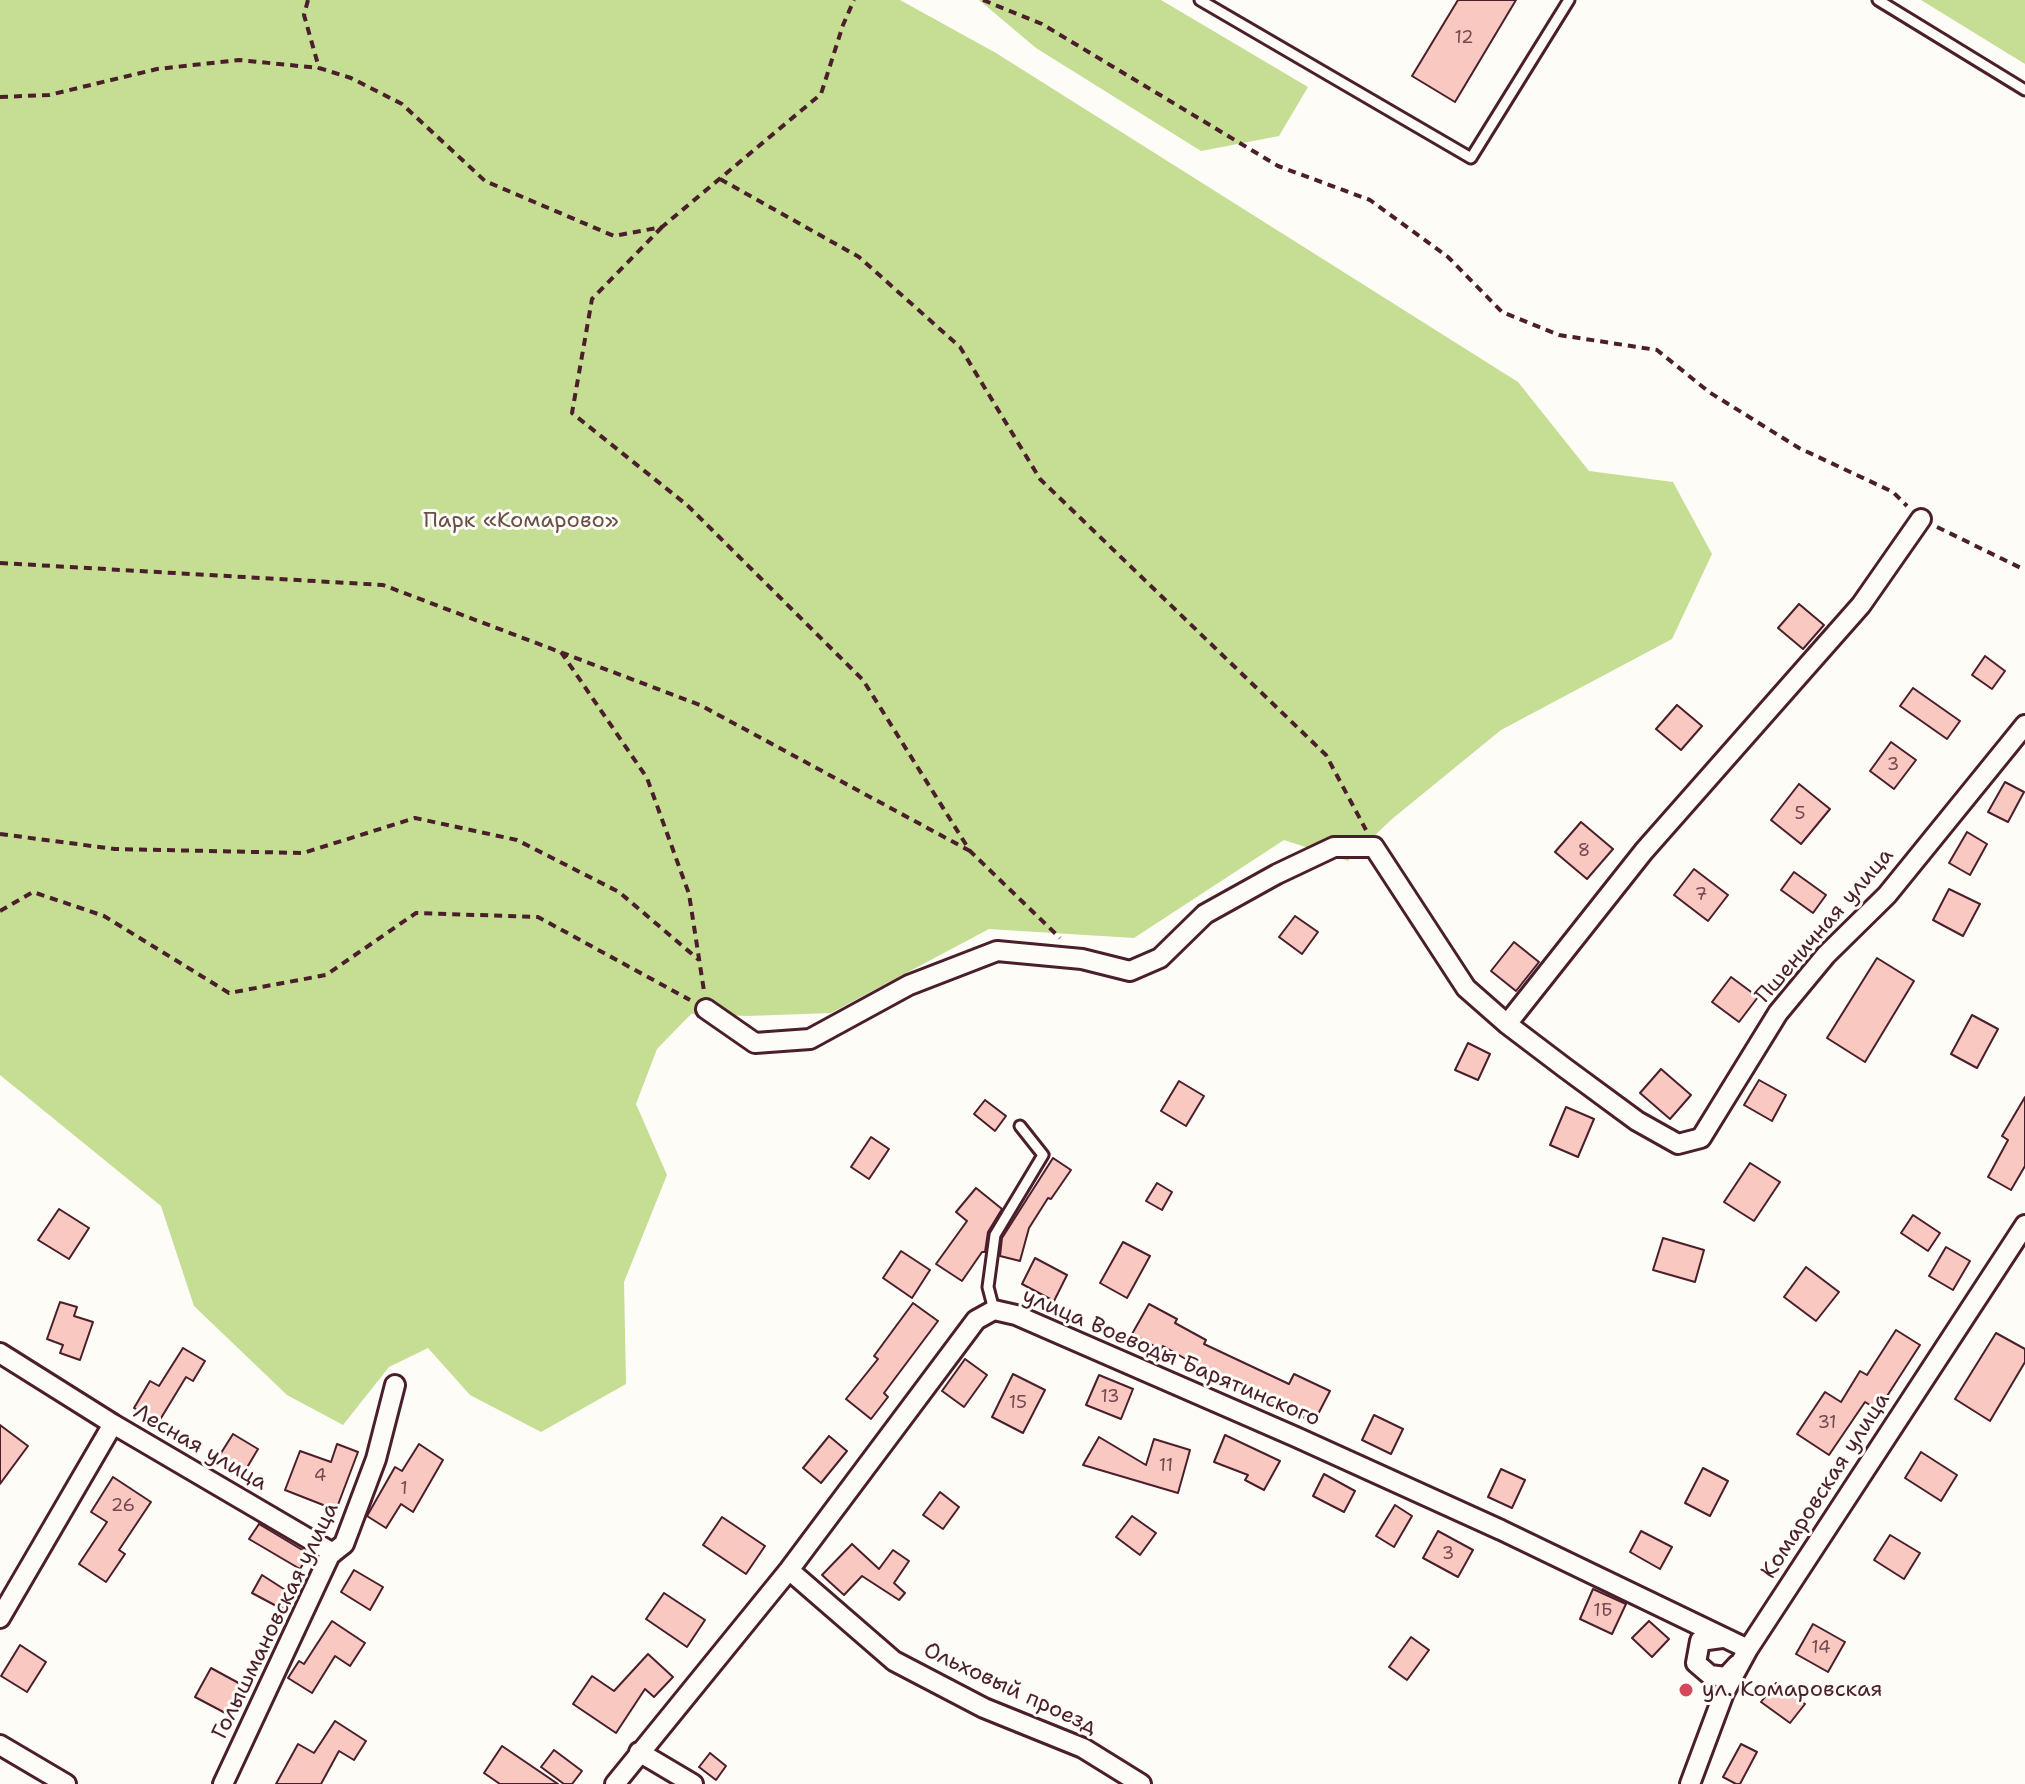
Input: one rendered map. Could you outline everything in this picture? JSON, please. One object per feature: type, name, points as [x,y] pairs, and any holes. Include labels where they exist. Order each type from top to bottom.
[{"type":"street","points":[[1507,1024],[1644,851],[1861,605],[1921,519]]},
{"type":"street","name":"Пшеничная улица","points":[[1374,847],[1466,988],[1507,1024],[1637,1121],[1678,1144],[1701,1138],[1778,1013],[1826,955],[1887,895],[2025,725]]},
{"type":"street","points":[[706,1009],[755,1043],[810,1039],[909,985],[997,951],[1082,959],[1130,971],[1160,958],[1205,914],[1277,874],[1334,847],[1374,847]]},
{"type":"street","name":"Комаровская улица","points":[[1690,1784],[1724,1693],[1746,1653],[2025,1225]]},
{"type":"street","name":"улица Воеводы Барятинского","points":[[615,1784],[789,1570],[976,1320],[994,1310],[1016,1315],[1501,1530],[1722,1638],[1746,1653]]},
{"type":"street","points":[[0,1353],[113,1424]]},
{"type":"street","name":"Голышмановская улица","points":[[223,1784],[333,1553],[344,1544],[376,1459],[395,1385]]},
{"type":"street","name":"Лесная улица","points":[[0,1618],[113,1424],[333,1553]]},
{"type":"street","name":"Ольховый проезд","points":[[789,1570],[894,1661],[984,1708],[1083,1748],[1141,1784]]},
{"type":"street","points":[[1722,1638],[1700,1641],[1696,1663],[1710,1675],[1726,1677],[1746,1653]]},
{"type":"street","points":[[0,1745],[66,1784]]},
{"type":"street","points":[[639,1752],[693,1784]]},
{"type":"lane","points":[[1200,0],[1471,158],[1569,0]]},
{"type":"lane","points":[[1878,0],[2025,90]]},
{"type":"lane","points":[[994,1310],[988,1287],[995,1235],[1043,1155],[1020,1126]]},
{"type":"path","points":[[308,0],[304,15],[319,68]]},
{"type":"path","points":[[854,0],[821,94],[662,227],[592,299],[572,413],[687,505],[863,680],[970,851],[1082,959]]},
{"type":"path","points":[[983,0],[1042,24],[1278,166],[1370,200],[1448,257],[1502,312],[1559,335],[1657,350],[1709,392],[1799,448],[1893,492],[1921,519],[2025,570]]},
{"type":"path","points":[[0,97],[49,95],[157,69],[239,60],[319,68],[351,78],[402,104],[485,181],[614,236],[662,227]]},
{"type":"path","points":[[720,179],[859,257],[960,347],[1040,479],[1326,755],[1374,847]]},
{"type":"path","points":[[0,563],[383,585],[700,705],[970,851]]},
{"type":"path","points":[[561,652],[647,778],[689,894],[706,1009]]},
{"type":"path","points":[[0,834],[115,849],[303,853],[415,818],[517,840],[619,892],[699,960]]},
{"type":"path","points":[[0,911],[33,892],[104,916],[229,993],[326,975],[416,913],[538,917],[706,1009]]},
{"type":"green space","name":"Парк «Комарово»","points":[[0,0],[900,0],[996,53],[1518,382],[1589,471],[1673,482],[1712,554],[1672,639],[1501,730],[1392,819],[1348,861],[1284,840],[1134,938],[989,929],[831,1013],[748,1016],[691,1014],[657,1049],[636,1104],[667,1175],[624,1282],[626,1384],[541,1432],[470,1395],[428,1348],[389,1367],[343,1425],[287,1395],[194,1306],[161,1206],[0,1075]]},
{"type":"green space","points":[[979,0],[1161,0],[1308,87],[1279,136],[1201,151],[1036,48]]},
{"type":"green space","points":[[1921,0],[2025,0],[2025,64]]},
{"type":"building","points":[[1458,0],[1516,0],[1455,102],[1412,76]]},
{"type":"building","points":[[1799,604],[1824,625],[1803,649],[1778,628]]},
{"type":"building","points":[[1985,656],[2005,671],[1992,689],[1972,675]]},
{"type":"building","points":[[1913,688],[1960,721],[1947,739],[1900,706]]},
{"type":"building","points":[[1677,705],[1702,726],[1681,750],[1656,729]]},
{"type":"building","points":[[1891,742],[1916,760],[1894,789],[1870,771]]},
{"type":"building","points":[[2005,782],[2024,792],[2008,822],[1988,812]]},
{"type":"building","points":[[1799,784],[1830,809],[1801,844],[1771,820]]},
{"type":"building","points":[[1581,822],[1613,849],[1587,879],[1555,852]]},
{"type":"building","points":[[1967,832],[1987,844],[1970,875],[1949,863]]},
{"type":"building","points":[[1694,869],[1728,895],[1708,921],[1674,895]]},
{"type":"building","points":[[1794,872],[1826,895],[1813,913],[1781,890]]},
{"type":"building","points":[[1949,889],[1980,904],[1963,936],[1933,920]]},
{"type":"building","points":[[1295,916],[1318,932],[1302,954],[1279,937]]},
{"type":"building","points":[[1514,942],[1539,962],[1516,991],[1491,971]]},
{"type":"building","points":[[1877,958],[1914,981],[1865,1062],[1827,1038]]},
{"type":"building","points":[[1731,977],[1758,997],[1739,1022],[1712,1002]]},
{"type":"building","points":[[1972,1015],[1998,1029],[1977,1068],[1951,1054]]},
{"type":"building","points":[[1468,1043],[1490,1054],[1478,1080],[1455,1070]]},
{"type":"building","points":[[1661,1069],[1691,1095],[1670,1119],[1640,1093]]},
{"type":"building","points":[[1759,1080],[1786,1095],[1772,1121],[1744,1105]]},
{"type":"building","points":[[1179,1081],[1204,1096],[1186,1126],[1161,1111]]},
{"type":"building","points":[[2025,1097],[2025,1166],[2011,1190],[1988,1177],[2008,1140],[2002,1136]]},
{"type":"building","points":[[985,1100],[1006,1116],[995,1131],[974,1114]]},
{"type":"building","points":[[1566,1107],[1594,1119],[1578,1157],[1550,1145]]},
{"type":"building","points":[[871,1137],[889,1149],[869,1179],[851,1167]]},
{"type":"building","points":[[1053,1158],[1071,1170],[1029,1228],[1020,1261],[1000,1256],[1002,1238]]},
{"type":"building","points":[[1750,1163],[1780,1182],[1754,1221],[1724,1202]]},
{"type":"building","points":[[1157,1183],[1172,1192],[1162,1210],[1146,1201]]},
{"type":"building","points":[[976,1188],[1002,1209],[988,1232],[985,1252],[962,1281],[936,1264],[967,1221],[956,1212]]},
{"type":"building","points":[[59,1209],[89,1228],[69,1259],[38,1240]]},
{"type":"building","points":[[1913,1215],[1940,1233],[1928,1251],[1901,1233]]},
{"type":"building","points":[[1663,1238],[1704,1250],[1695,1282],[1653,1270]]},
{"type":"building","points":[[1123,1242],[1150,1256],[1127,1298],[1100,1283]]},
{"type":"building","points":[[1946,1247],[1970,1261],[1953,1290],[1929,1276]]},
{"type":"building","points":[[901,1251],[930,1270],[912,1298],[883,1278]]},
{"type":"building","points":[[1035,1258],[1067,1275],[1054,1301],[1022,1284]]},
{"type":"building","points":[[1806,1267],[1839,1292],[1816,1321],[1784,1297]]},
{"type":"building","points":[[60,1302],[77,1307],[74,1316],[93,1322],[80,1360],[60,1353],[63,1345],[47,1339]]},
{"type":"building","points":[[913,1303],[938,1321],[884,1393],[888,1397],[871,1419],[846,1399],[878,1359],[874,1356]]},
{"type":"building","points":[[1149,1304],[1206,1340],[1204,1344],[1289,1384],[1294,1374],[1330,1391],[1314,1422],[1217,1377],[1163,1346],[1161,1350],[1132,1334]]},
{"type":"building","points":[[1896,1330],[1920,1345],[1878,1410],[1865,1402],[1829,1455],[1797,1434],[1825,1392],[1841,1402],[1860,1371],[1867,1375]]},
{"type":"building","points":[[1996,1333],[2025,1349],[2025,1362],[1990,1421],[1955,1399]]},
{"type":"building","points":[[183,1348],[205,1361],[193,1381],[186,1377],[158,1423],[134,1408],[150,1381],[159,1386]]},
{"type":"building","points":[[965,1359],[987,1375],[964,1407],[942,1391]]},
{"type":"building","points":[[1013,1374],[1045,1390],[1023,1433],[992,1417]]},
{"type":"building","points":[[1099,1375],[1133,1389],[1121,1419],[1086,1405]]},
{"type":"building","points":[[1374,1415],[1403,1429],[1391,1454],[1362,1440]]},
{"type":"building","points":[[0,1425],[28,1446],[0,1484]]},
{"type":"building","points":[[233,1434],[258,1449],[242,1476],[216,1461]]},
{"type":"building","points":[[1225,1435],[1280,1461],[1264,1490],[1245,1480],[1248,1475],[1214,1462]]},
{"type":"building","points":[[829,1436],[847,1451],[821,1483],[803,1468]]},
{"type":"building","points":[[1099,1437],[1146,1465],[1154,1439],[1190,1450],[1178,1493],[1083,1465]]},
{"type":"building","points":[[337,1444],[358,1452],[336,1510],[285,1490],[300,1451],[331,1462]]},
{"type":"building","points":[[419,1444],[443,1460],[413,1512],[401,1504],[386,1528],[367,1516],[395,1467],[402,1471]]},
{"type":"building","points":[[1921,1452],[1957,1475],[1941,1501],[1905,1478]]},
{"type":"building","points":[[1703,1468],[1728,1481],[1710,1516],[1685,1503]]},
{"type":"building","points":[[1501,1469],[1525,1480],[1512,1508],[1488,1497]]},
{"type":"building","points":[[1324,1474],[1355,1491],[1344,1512],[1313,1496]]},
{"type":"building","points":[[113,1477],[151,1502],[119,1550],[125,1554],[106,1582],[79,1564],[107,1522],[91,1512]]},
{"type":"building","points":[[940,1492],[959,1507],[943,1529],[923,1515]]},
{"type":"building","points":[[1395,1505],[1412,1516],[1394,1547],[1376,1536]]},
{"type":"building","points":[[1132,1516],[1156,1533],[1140,1555],[1116,1537]]},
{"type":"building","points":[[722,1517],[765,1546],[746,1574],[703,1545]]},
{"type":"building","points":[[259,1524],[309,1554],[300,1569],[249,1539]]},
{"type":"building","points":[[1438,1531],[1473,1550],[1458,1577],[1423,1558]]},
{"type":"building","points":[[1641,1531],[1672,1547],[1660,1569],[1630,1552]]},
{"type":"building","points":[[1890,1535],[1920,1553],[1904,1579],[1874,1560]]},
{"type":"building","points":[[852,1544],[879,1569],[893,1550],[909,1561],[894,1583],[905,1593],[899,1600],[862,1576],[844,1595],[822,1575]]},
{"type":"building","points":[[354,1570],[383,1587],[370,1610],[341,1592]]},
{"type":"building","points":[[262,1575],[290,1593],[282,1609],[252,1593]]},
{"type":"building","points":[[1593,1589],[1626,1604],[1612,1634],[1580,1619]]},
{"type":"building","points":[[664,1593],[705,1620],[687,1647],[646,1619]]},
{"type":"building","points":[[332,1621],[365,1643],[350,1666],[335,1656],[312,1693],[288,1678],[299,1661],[304,1664]]},
{"type":"building","points":[[1649,1621],[1669,1639],[1652,1657],[1632,1638]]},
{"type":"building","points":[[1813,1624],[1845,1642],[1828,1672],[1796,1654]]},
{"type":"building","points":[[1411,1637],[1429,1650],[1407,1680],[1389,1667]]},
{"type":"building","points":[[20,1645],[46,1662],[27,1692],[1,1676]]},
{"type":"building","points":[[648,1654],[673,1677],[654,1697],[645,1689],[616,1733],[573,1704],[592,1676],[614,1691]]},
{"type":"building","points":[[211,1668],[246,1687],[231,1716],[195,1697]]},
{"type":"building","points":[[1776,1683],[1805,1704],[1790,1723],[1761,1702]]},
{"type":"building","points":[[335,1721],[366,1741],[354,1760],[339,1751],[321,1784],[276,1784],[298,1744],[314,1753]]},
{"type":"building","points":[[1741,1744],[1757,1752],[1740,1784],[1736,1784],[1723,1777]]},
{"type":"building","points":[[502,1746],[558,1784],[500,1784],[484,1773]]},
{"type":"building","points":[[554,1750],[582,1771],[572,1784],[564,1784],[541,1767]]},
{"type":"building","points":[[710,1753],[726,1766],[716,1780],[699,1767]]},
{"type":"place","name":"ул. Комаровская","points":[[1686,1690]]}]
